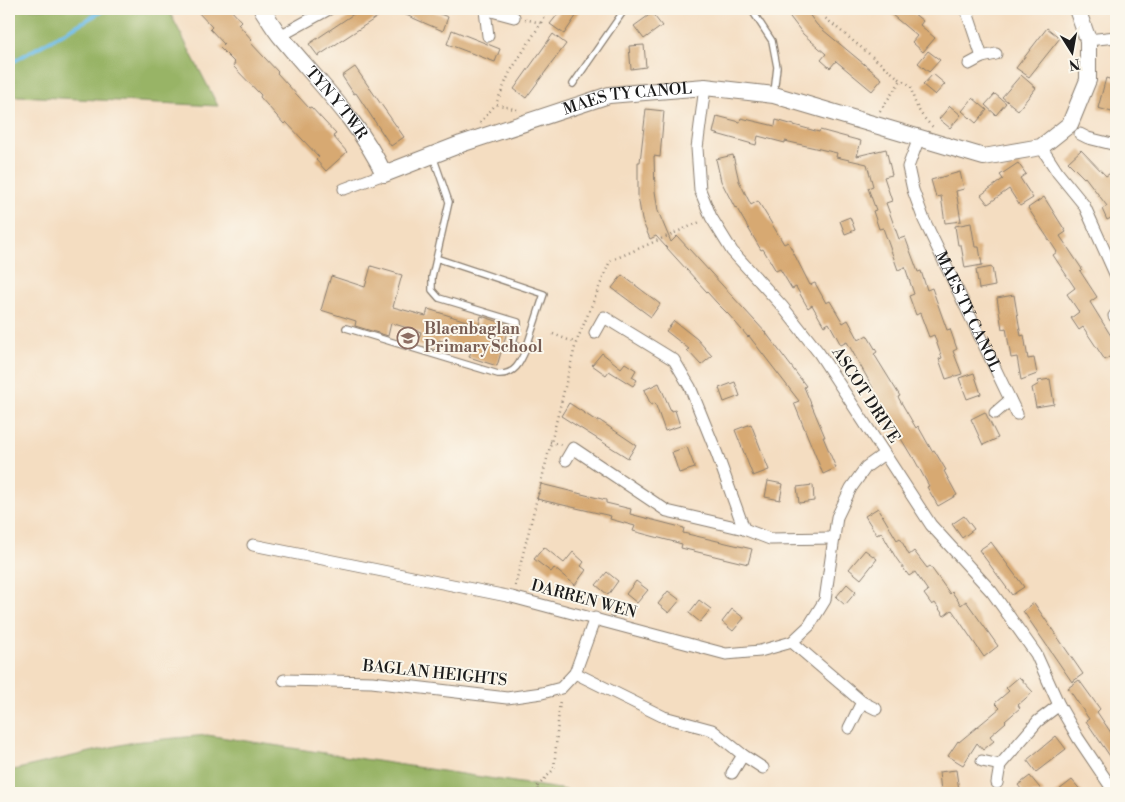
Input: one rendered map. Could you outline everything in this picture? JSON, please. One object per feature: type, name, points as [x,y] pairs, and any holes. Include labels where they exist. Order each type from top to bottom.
[{"type":"street","name":"TYN Y TWR","points":[[262,9],[280,36],[343,110],[375,154],[384,174]]},
{"type":"street","points":[[280,36],[329,9]]},
{"type":"street","points":[[488,36],[484,9],[514,17]]},
{"type":"street","points":[[966,9],[982,57]]},
{"type":"street","name":"MAES TY CANOL","points":[[344,189],[542,116],[609,95],[705,87],[774,95],[984,157],[1041,147],[1070,124],[1088,80],[1088,40],[1077,9]]},
{"type":"street","points":[[1088,40],[1116,37]]},
{"type":"street","points":[[969,64],[982,57],[996,54]]},
{"type":"street","name":"ASCOT DRIVE","points":[[705,87],[697,148],[700,190],[712,217],[732,251],[782,306],[820,353],[930,525],[992,592],[1036,654],[1059,705],[1114,793]]},
{"type":"street","points":[[1092,127],[1084,136],[1116,145]]},
{"type":"street","name":"MAES TY CANOL","points":[[919,138],[908,167],[913,190],[924,220],[1017,414]]},
{"type":"street","points":[[1041,147],[1058,173],[1084,205],[1116,276]]},
{"type":"street","points":[[595,333],[604,317],[674,360],[690,387],[744,529]]},
{"type":"street","points":[[995,413],[1010,400]]},
{"type":"street","points":[[566,460],[574,448],[667,512],[744,529],[770,539],[834,538]]},
{"type":"street","points":[[876,709],[862,702],[792,642],[809,626],[825,600],[837,517],[850,488],[866,467],[884,454]]},
{"type":"street","name":"DARREN WEN","points":[[253,545],[512,597],[726,654],[760,650],[792,642]]},
{"type":"street","points":[[561,688],[575,673],[595,618]]},
{"type":"street","points":[[575,673],[664,717],[712,730],[743,755],[764,768]]},
{"type":"street","name":"BAGLAN HEIGHTS","points":[[284,680],[372,682],[507,698],[561,688]]},
{"type":"street","points":[[849,728],[862,702]]},
{"type":"street","points":[[997,783],[1000,765],[1038,721],[1059,705]]},
{"type":"street","points":[[732,773],[743,755]]},
{"type":"street","points":[[982,762],[1000,765]]},
{"type":"lane","points":[[573,84],[625,9]]},
{"type":"lane","points":[[751,9],[772,41],[777,67],[774,95]]},
{"type":"lane","points":[[433,156],[449,202],[431,285],[434,294],[439,298],[518,322],[513,344],[526,349]]},
{"type":"lane","points":[[346,328],[498,374],[514,370],[526,349],[544,294],[436,258]]},
{"type":"path","points":[[542,116],[496,104],[510,72],[550,9]]},
{"type":"path","points":[[823,9],[825,18],[911,86],[913,100],[925,120],[940,132]]},
{"type":"path","points":[[514,17],[541,23]]},
{"type":"path","points":[[872,124],[901,80]]},
{"type":"path","points":[[512,597],[576,343],[610,261],[712,217]]},
{"type":"path","points":[[553,334],[576,343]]},
{"type":"path","points":[[542,793],[536,788],[554,769],[561,688]]},
{"type":"green space","points":[[9,9],[168,9],[218,106],[9,97]]},
{"type":"green space","points":[[207,735],[586,793],[9,793],[9,771],[133,742]]},
{"type":"building","points":[[195,9],[230,9],[241,21],[238,24],[252,40],[250,42],[309,108],[311,107],[336,134],[333,136],[347,152],[326,171],[316,160],[319,157],[286,122],[284,124],[260,97],[261,95],[233,66],[235,63],[220,48],[224,44],[210,29],[212,27]]},
{"type":"building","points":[[361,9],[374,9],[379,16],[318,56],[309,44]]},
{"type":"building","points":[[392,9],[426,9],[448,17],[443,31]]},
{"type":"building","points":[[562,9],[581,9],[564,34],[550,24]]},
{"type":"building","points":[[784,9],[805,9],[817,25],[882,79],[872,91],[836,61],[830,68],[821,60],[826,54],[803,34]]},
{"type":"building","points":[[885,9],[908,9],[923,21],[920,25],[935,38],[923,52],[912,42],[917,36]]},
{"type":"building","points":[[652,13],[662,26],[644,39],[634,26]]},
{"type":"building","points":[[1047,28],[1060,38],[1029,77],[1016,68]]},
{"type":"building","points":[[452,30],[500,49],[495,62],[447,44]]},
{"type":"building","points":[[553,34],[566,44],[526,98],[514,89]]},
{"type":"building","points":[[644,45],[646,67],[631,69],[629,46]]},
{"type":"building","points":[[928,51],[940,60],[929,72],[918,63]]},
{"type":"building","points":[[355,67],[404,137],[391,146],[356,93],[354,94],[342,76]]},
{"type":"building","points":[[933,74],[945,84],[935,95],[923,85]]},
{"type":"building","points":[[1021,75],[1036,88],[1018,110],[1002,97]]},
{"type":"building","points":[[1106,78],[1116,81],[1115,113],[1098,108]]},
{"type":"building","points":[[995,94],[1006,103],[996,115],[985,105]]},
{"type":"building","points":[[973,98],[987,110],[976,123],[962,111]]},
{"type":"building","points":[[950,106],[961,115],[950,128],[939,119]]},
{"type":"building","points":[[646,109],[664,111],[660,157],[654,156],[655,191],[658,211],[671,242],[677,236],[766,333],[806,386],[804,387],[836,468],[823,474],[794,403],[799,401],[749,336],[656,236],[650,239],[642,220],[638,196],[638,162],[640,162]]},
{"type":"building","points":[[717,116],[740,122],[741,118],[775,126],[776,120],[861,141],[857,156],[886,149],[892,175],[884,177],[892,201],[886,203],[899,239],[905,237],[918,272],[921,271],[927,290],[932,288],[947,330],[950,329],[957,349],[953,351],[962,374],[946,379],[939,359],[942,358],[934,335],[929,337],[920,313],[916,315],[909,296],[914,294],[905,267],[898,270],[883,228],[879,229],[873,211],[876,210],[868,188],[873,186],[867,164],[836,157],[837,153],[785,141],[785,143],[758,136],[756,145],[713,133]]},
{"type":"building","points":[[1081,150],[1106,176],[1112,172],[1116,178],[1116,218],[1115,216],[1107,220],[1102,209],[1107,206],[1085,177],[1068,162]]},
{"type":"building","points":[[733,155],[739,181],[751,205],[758,201],[784,244],[788,242],[810,285],[815,283],[826,303],[830,301],[843,323],[848,320],[859,340],[867,335],[877,352],[874,354],[900,396],[898,397],[916,428],[918,426],[932,451],[934,450],[946,470],[944,471],[957,495],[938,506],[913,457],[891,422],[889,424],[881,411],[883,409],[873,388],[847,342],[841,345],[829,323],[824,326],[812,305],[808,308],[796,287],[792,289],[780,269],[776,271],[763,249],[761,250],[721,181],[716,159]]},
{"type":"building","points":[[1018,163],[1026,174],[1020,178],[1033,198],[1020,206],[1009,189],[988,204],[981,195],[1003,179],[1000,175]]},
{"type":"building","points":[[960,172],[964,189],[956,191],[961,221],[945,223],[941,196],[936,197],[931,180]]},
{"type":"building","points":[[1044,197],[1066,232],[1060,236],[1082,269],[1080,271],[1097,297],[1090,302],[1116,344],[1116,352],[1105,360],[1083,327],[1079,330],[1071,318],[1079,312],[1067,294],[1075,288],[1053,255],[1057,252],[1028,208]]},
{"type":"building","points":[[850,217],[855,230],[845,234],[840,221]]},
{"type":"building","points":[[971,223],[975,247],[979,247],[982,265],[965,268],[955,226]]},
{"type":"building","points":[[371,266],[402,275],[393,307],[426,316],[428,309],[479,325],[481,316],[509,325],[497,366],[469,357],[472,349],[439,340],[436,350],[417,345],[421,332],[391,323],[388,336],[355,326],[356,321],[321,310],[331,276],[365,287]]},
{"type":"building","points":[[992,267],[995,286],[979,289],[976,270]]},
{"type":"building","points":[[622,275],[660,304],[651,317],[612,288]]},
{"type":"building","points":[[1014,295],[1021,336],[1024,335],[1028,359],[1034,358],[1037,374],[1021,380],[1017,357],[1011,358],[1006,328],[1002,329],[997,298]]},
{"type":"building","points":[[674,321],[697,339],[712,356],[701,365],[687,350],[689,349],[666,331]]},
{"type":"building","points":[[602,353],[621,368],[625,363],[636,370],[632,377],[637,380],[633,386],[609,371],[606,375],[592,365]]},
{"type":"building","points":[[974,373],[981,394],[967,399],[959,378]]},
{"type":"building","points":[[1050,379],[1054,404],[1036,407],[1032,388],[1039,384],[1038,381]]},
{"type":"building","points":[[735,382],[740,396],[724,402],[719,388]]},
{"type":"building","points":[[659,383],[671,411],[675,410],[680,426],[665,431],[655,403],[651,405],[644,390]]},
{"type":"building","points":[[569,403],[598,422],[599,420],[636,445],[628,458],[561,416]]},
{"type":"building","points":[[985,412],[998,438],[983,445],[971,419]]},
{"type":"building","points":[[751,424],[769,470],[753,476],[735,430]]},
{"type":"building","points":[[687,447],[695,468],[679,473],[672,452]]},
{"type":"building","points":[[768,481],[783,484],[780,500],[765,497]]},
{"type":"building","points":[[541,484],[606,500],[606,503],[631,509],[630,514],[684,528],[683,533],[752,549],[748,564],[681,548],[682,544],[633,531],[635,526],[610,519],[611,516],[537,499]]},
{"type":"building","points":[[813,485],[814,501],[799,503],[797,487]]},
{"type":"building","points":[[878,508],[897,540],[900,538],[909,555],[914,551],[927,568],[930,566],[950,594],[952,592],[961,605],[966,601],[998,646],[984,657],[952,610],[944,616],[935,603],[932,605],[924,594],[928,591],[915,572],[909,576],[881,532],[877,535],[865,516]]},
{"type":"building","points":[[964,516],[974,529],[962,538],[952,524]]},
{"type":"building","points":[[991,542],[1024,587],[1012,595],[979,550]]},
{"type":"building","points":[[544,547],[564,563],[573,552],[584,562],[581,566],[586,570],[575,585],[554,568],[551,572],[534,559]]},
{"type":"building","points":[[865,550],[877,559],[861,579],[849,569]]},
{"type":"building","points":[[607,572],[618,581],[608,595],[596,585]]},
{"type":"building","points":[[636,581],[648,590],[637,603],[626,594]]},
{"type":"building","points":[[847,584],[856,592],[845,605],[836,597]]},
{"type":"building","points":[[668,591],[680,600],[669,613],[658,604]]},
{"type":"building","points":[[699,600],[711,609],[700,622],[689,613]]},
{"type":"building","points":[[1034,603],[1083,674],[1072,682],[1023,611]]},
{"type":"building","points":[[732,609],[744,618],[733,631],[722,622]]},
{"type":"building","points":[[1019,677],[1033,692],[1018,705],[1020,708],[990,736],[994,741],[983,750],[977,743],[963,765],[948,756],[958,741],[1000,708],[995,703],[1009,691],[1006,688]]},
{"type":"building","points":[[1079,680],[1100,709],[1097,712],[1116,740],[1116,765],[1086,721],[1089,719],[1068,688]]},
{"type":"building","points":[[1056,736],[1066,749],[1036,772],[1027,760]]},
{"type":"building","points":[[956,770],[959,790],[941,792],[939,772]]},
{"type":"building","points":[[1030,776],[1044,793],[1024,793],[1018,785]]},
{"type":"building","points":[[1072,780],[1083,793],[1055,793]]},
{"type":"waterway","points":[[9,64],[106,9]]},
{"type":"place","name":"Blaenbaglan Primary School","points":[[408,338]]}]
